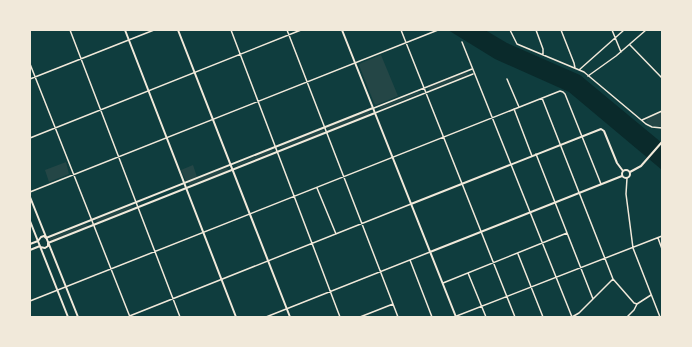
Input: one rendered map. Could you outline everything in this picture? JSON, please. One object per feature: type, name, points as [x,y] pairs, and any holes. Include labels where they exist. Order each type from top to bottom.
[{"type":"main road","points":[[124,30],[236,317]]},
{"type":"main road","points":[[178,30],[290,317]]},
{"type":"main road","points":[[342,30],[443,283],[455,317]]},
{"type":"main road","points":[[30,244],[38,241],[41,236],[46,238],[373,108]]},
{"type":"main road","points":[[30,250],[40,247],[43,249],[46,248],[48,243],[375,113]]},
{"type":"main road","points":[[411,204],[602,129],[617,164],[623,171],[627,170],[630,172],[640,168],[662,142]]},
{"type":"main road","points":[[622,176],[623,171]]},
{"type":"main road","points":[[430,252],[579,192],[622,176],[627,178],[630,176],[630,172]]},
{"type":"main road","points":[[30,197],[78,317]]},
{"type":"main road","points":[[30,221],[68,317]]},
{"type":"street","points":[[70,30],[180,317]]},
{"type":"street","points":[[30,79],[154,30]]},
{"type":"street","points":[[231,30],[340,317]]},
{"type":"street","points":[[287,30],[398,317]]},
{"type":"street","points":[[30,138],[301,30]]},
{"type":"street","points":[[400,30],[515,317]]},
{"type":"street","points":[[30,192],[438,30]]},
{"type":"street","points":[[510,30],[516,44],[579,70],[650,126],[662,128]]},
{"type":"street","points":[[536,30],[543,49],[543,55]]},
{"type":"street","points":[[561,30],[575,68]]},
{"type":"street","points":[[612,30],[621,53]]},
{"type":"street","points":[[579,70],[624,30]]},
{"type":"street","points":[[588,76],[621,53],[646,30]]},
{"type":"street","points":[[462,42],[572,317],[579,313],[613,279]]},
{"type":"street","points":[[630,45],[662,78]]},
{"type":"street","points":[[30,64],[129,317],[411,204]]},
{"type":"street","points":[[373,108],[472,69]]},
{"type":"street","points":[[375,113],[474,74]]},
{"type":"street","points":[[507,79],[519,107]]},
{"type":"street","points":[[30,302],[392,157],[562,91],[565,94],[601,184]]},
{"type":"street","points":[[542,98],[613,279],[634,303],[637,304]]},
{"type":"street","points":[[514,109],[532,156]]},
{"type":"street","points":[[642,120],[662,111]]},
{"type":"street","points":[[536,154],[593,299]]},
{"type":"street","points":[[627,178],[626,194],[633,248],[660,317]]},
{"type":"street","points":[[316,188],[336,234]]},
{"type":"street","points":[[443,283],[567,233]]},
{"type":"street","points":[[455,317],[662,236]]},
{"type":"street","points":[[658,238],[662,249]]},
{"type":"street","points":[[266,317],[430,252]]},
{"type":"street","points":[[518,253],[543,317]]},
{"type":"street","points":[[410,260],[432,317]]},
{"type":"street","points":[[468,273],[486,317]]},
{"type":"street","points":[[627,317],[634,310],[637,304],[652,295]]},
{"type":"street","points":[[360,317],[393,304]]},
{"type":"shaded area","points":[[448,30],[485,30],[507,43],[580,75],[662,143],[662,170],[569,92],[495,59]]},
{"type":"shaded area","points":[[381,55],[398,96],[376,105],[359,65]]},
{"type":"shaded area","points":[[466,72],[468,74],[467,75],[430,90],[428,89],[429,87]]},
{"type":"shaded area","points":[[418,92],[420,93],[381,109],[379,108],[380,107]]},
{"type":"shaded area","points":[[368,111],[370,112],[369,114],[329,130],[327,129],[328,127]]},
{"type":"shaded area","points":[[662,112],[662,127],[653,126],[646,122],[647,118]]},
{"type":"shaded area","points":[[322,130],[324,131],[323,133],[280,148],[281,146]]},
{"type":"shaded area","points":[[271,150],[273,151],[272,152],[236,166],[237,164]]},
{"type":"shaded area","points":[[66,162],[69,174],[49,182],[45,170]]},
{"type":"shaded area","points":[[193,165],[197,177],[186,181],[181,170]]},
{"type":"shaded area","points":[[226,168],[228,169],[227,171],[189,185],[189,182]]},
{"type":"shaded area","points":[[131,206],[133,207],[132,208],[98,222],[96,221],[97,219]]},
{"type":"shaded area","points":[[86,224],[88,225],[87,226],[51,241],[49,239],[50,238]]}]
